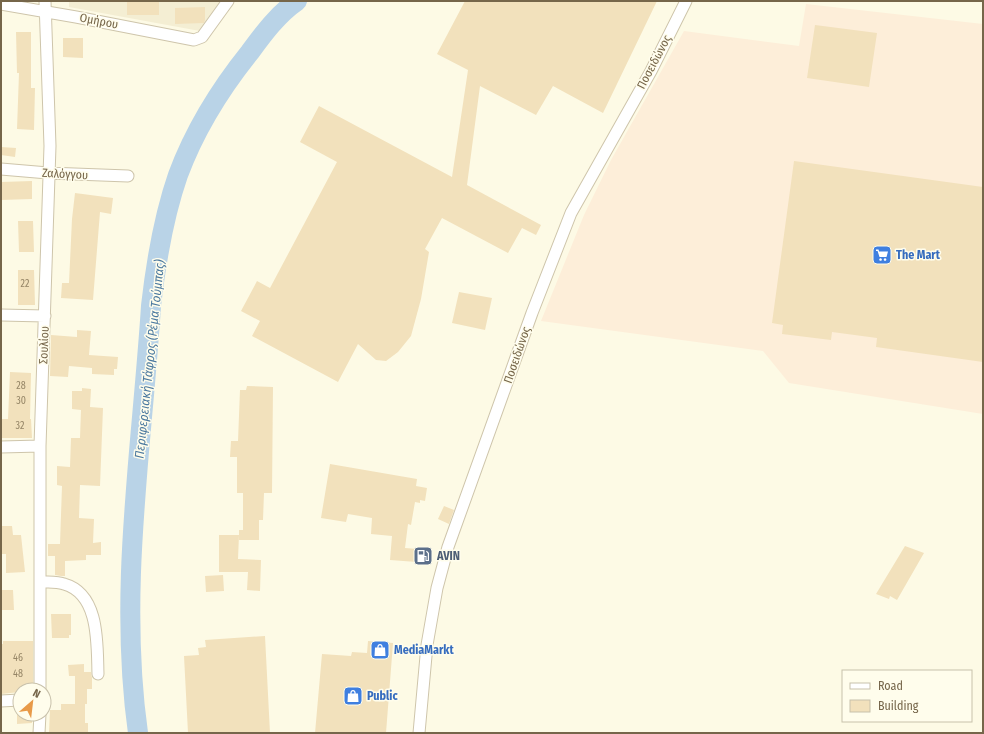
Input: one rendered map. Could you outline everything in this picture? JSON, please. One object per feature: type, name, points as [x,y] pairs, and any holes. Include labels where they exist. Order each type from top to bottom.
[{"type":"street","name":"Ομήρου","points":[[1,4],[45,6],[197,40],[202,37],[228,1]]},
{"type":"street","name":"Ποσειδώνος","points":[[419,733],[427,645],[437,588],[448,548],[532,313],[571,213],[651,71],[686,1]]},
{"type":"street","name":"Σουλίου","points":[[40,682],[40,446],[50,146],[45,6]]},
{"type":"street","name":"Ζαλόγγου","points":[[1,169],[48,174],[128,176]]},
{"type":"street","points":[[1,315],[45,316]]},
{"type":"street","points":[[1,447],[40,446]]},
{"type":"street","points":[[40,582],[60,583],[71,586],[86,602],[96,627],[98,674]]},
{"type":"street","points":[[1,701],[12,700]]},
{"type":"street","points":[[39,733],[40,722]]},
{"type":"shaded area","points":[[69,1],[224,1],[200,31],[69,7]]},
{"type":"shaded area","points":[[806,4],[983,24],[983,414],[789,383],[763,351],[541,321],[584,215],[611,160],[684,31],[799,46]]},
{"type":"building","points":[[127,1],[159,1],[159,15],[127,15]]},
{"type":"building","points":[[465,1],[657,1],[603,113],[553,86],[536,115],[480,86],[467,185],[541,225],[536,235],[522,228],[508,253],[442,218],[425,249],[429,252],[421,299],[411,336],[398,352],[386,361],[376,360],[358,344],[338,382],[252,336],[260,321],[241,311],[257,281],[270,288],[337,162],[300,142],[319,106],[452,177],[468,70],[437,54]]},
{"type":"building","points":[[205,7],[204,23],[175,24],[175,8]]},
{"type":"building","points":[[815,25],[877,33],[869,87],[807,78]]},
{"type":"building","points":[[16,32],[31,32],[31,88],[35,88],[34,130],[17,129],[19,73],[17,73]]},
{"type":"building","points":[[63,38],[83,38],[83,58],[63,57]]},
{"type":"building","points":[[1,147],[16,148],[15,157],[1,155]]},
{"type":"building","name":"The Mart","points":[[794,161],[983,187],[983,362],[876,347],[877,338],[832,332],[831,340],[782,334],[783,325],[772,323]]},
{"type":"building","points":[[32,181],[32,199],[1,200],[1,182]]},
{"type":"building","points":[[75,193],[113,198],[111,214],[100,212],[93,300],[61,298],[62,283],[69,283],[72,219]]},
{"type":"building","points":[[18,221],[33,221],[34,252],[19,252]]},
{"type":"building","points":[[18,270],[34,270],[35,305],[18,305]]},
{"type":"building","points":[[459,292],[492,298],[485,330],[452,323]]},
{"type":"building","points":[[77,330],[91,331],[89,355],[118,357],[117,369],[114,369],[114,375],[92,374],[92,368],[69,366],[68,377],[50,376],[51,335],[77,337]]},
{"type":"building","points":[[10,372],[31,373],[30,419],[32,438],[1,438],[1,419],[8,419]]},
{"type":"building","points":[[247,386],[273,387],[272,493],[264,493],[263,520],[259,520],[259,540],[239,540],[239,530],[243,530],[243,493],[237,493],[237,457],[230,457],[231,441],[238,441],[240,390],[246,390]]},
{"type":"building","points":[[82,388],[91,389],[90,407],[103,408],[100,486],[80,485],[79,518],[94,519],[93,543],[101,542],[101,555],[86,555],[86,560],[65,561],[65,576],[61,576],[55,575],[55,556],[48,556],[48,544],[60,544],[62,486],[57,485],[57,466],[70,467],[71,438],[80,438],[81,410],[72,409],[72,391],[82,391]]},
{"type":"building","points":[[330,464],[417,479],[416,486],[427,488],[425,501],[420,500],[420,503],[415,502],[411,525],[408,524],[405,548],[431,550],[430,563],[390,560],[392,536],[371,534],[372,518],[348,514],[346,522],[321,518]]},
{"type":"building","points":[[444,506],[454,510],[449,524],[438,519]]},
{"type":"building","points":[[1,526],[12,526],[13,535],[21,535],[25,572],[6,573],[6,554],[1,554]]},
{"type":"building","points":[[219,535],[239,535],[238,559],[261,560],[260,591],[247,590],[248,572],[219,572]]},
{"type":"building","points":[[905,546],[924,553],[897,600],[890,596],[889,599],[876,594]]},
{"type":"building","points":[[223,575],[224,591],[206,592],[205,576]]},
{"type":"building","points":[[1,590],[13,590],[14,610],[1,610]]},
{"type":"building","points":[[51,614],[71,614],[71,635],[69,635],[69,638],[52,638]]},
{"type":"building","points":[[265,636],[270,733],[188,733],[184,656],[199,655],[198,648],[206,647],[205,640]]},
{"type":"building","points":[[3,641],[33,641],[33,682],[12,682],[12,693],[1,694],[1,644],[3,644]]},
{"type":"building","name":"Public","points":[[368,641],[393,643],[386,733],[315,733],[322,654],[351,656],[352,652],[367,653]]},
{"type":"building","points":[[84,664],[84,672],[91,672],[92,689],[87,689],[87,704],[85,704],[85,723],[88,723],[88,733],[49,733],[49,722],[52,722],[52,710],[61,710],[61,704],[75,704],[75,676],[69,676],[68,665]]},
{"type":"building","points":[[17,722],[32,722],[32,723],[17,724]]},
{"type":"waterway","name":"Περιφερειακή Τάφρος (Ρέμα Τούμπας)","points":[[138,733],[132,680],[130,626],[131,573],[151,306],[155,273],[164,224],[184,159],[209,111],[229,80],[266,31],[277,18],[297,1]]},
{"type":"place","name":"The Mart","points":[[882,255]]},
{"type":"place","name":"AVIN","points":[[423,556]]},
{"type":"place","name":"MediaMarkt","points":[[380,650]]},
{"type":"place","name":"Public","points":[[353,696]]}]
